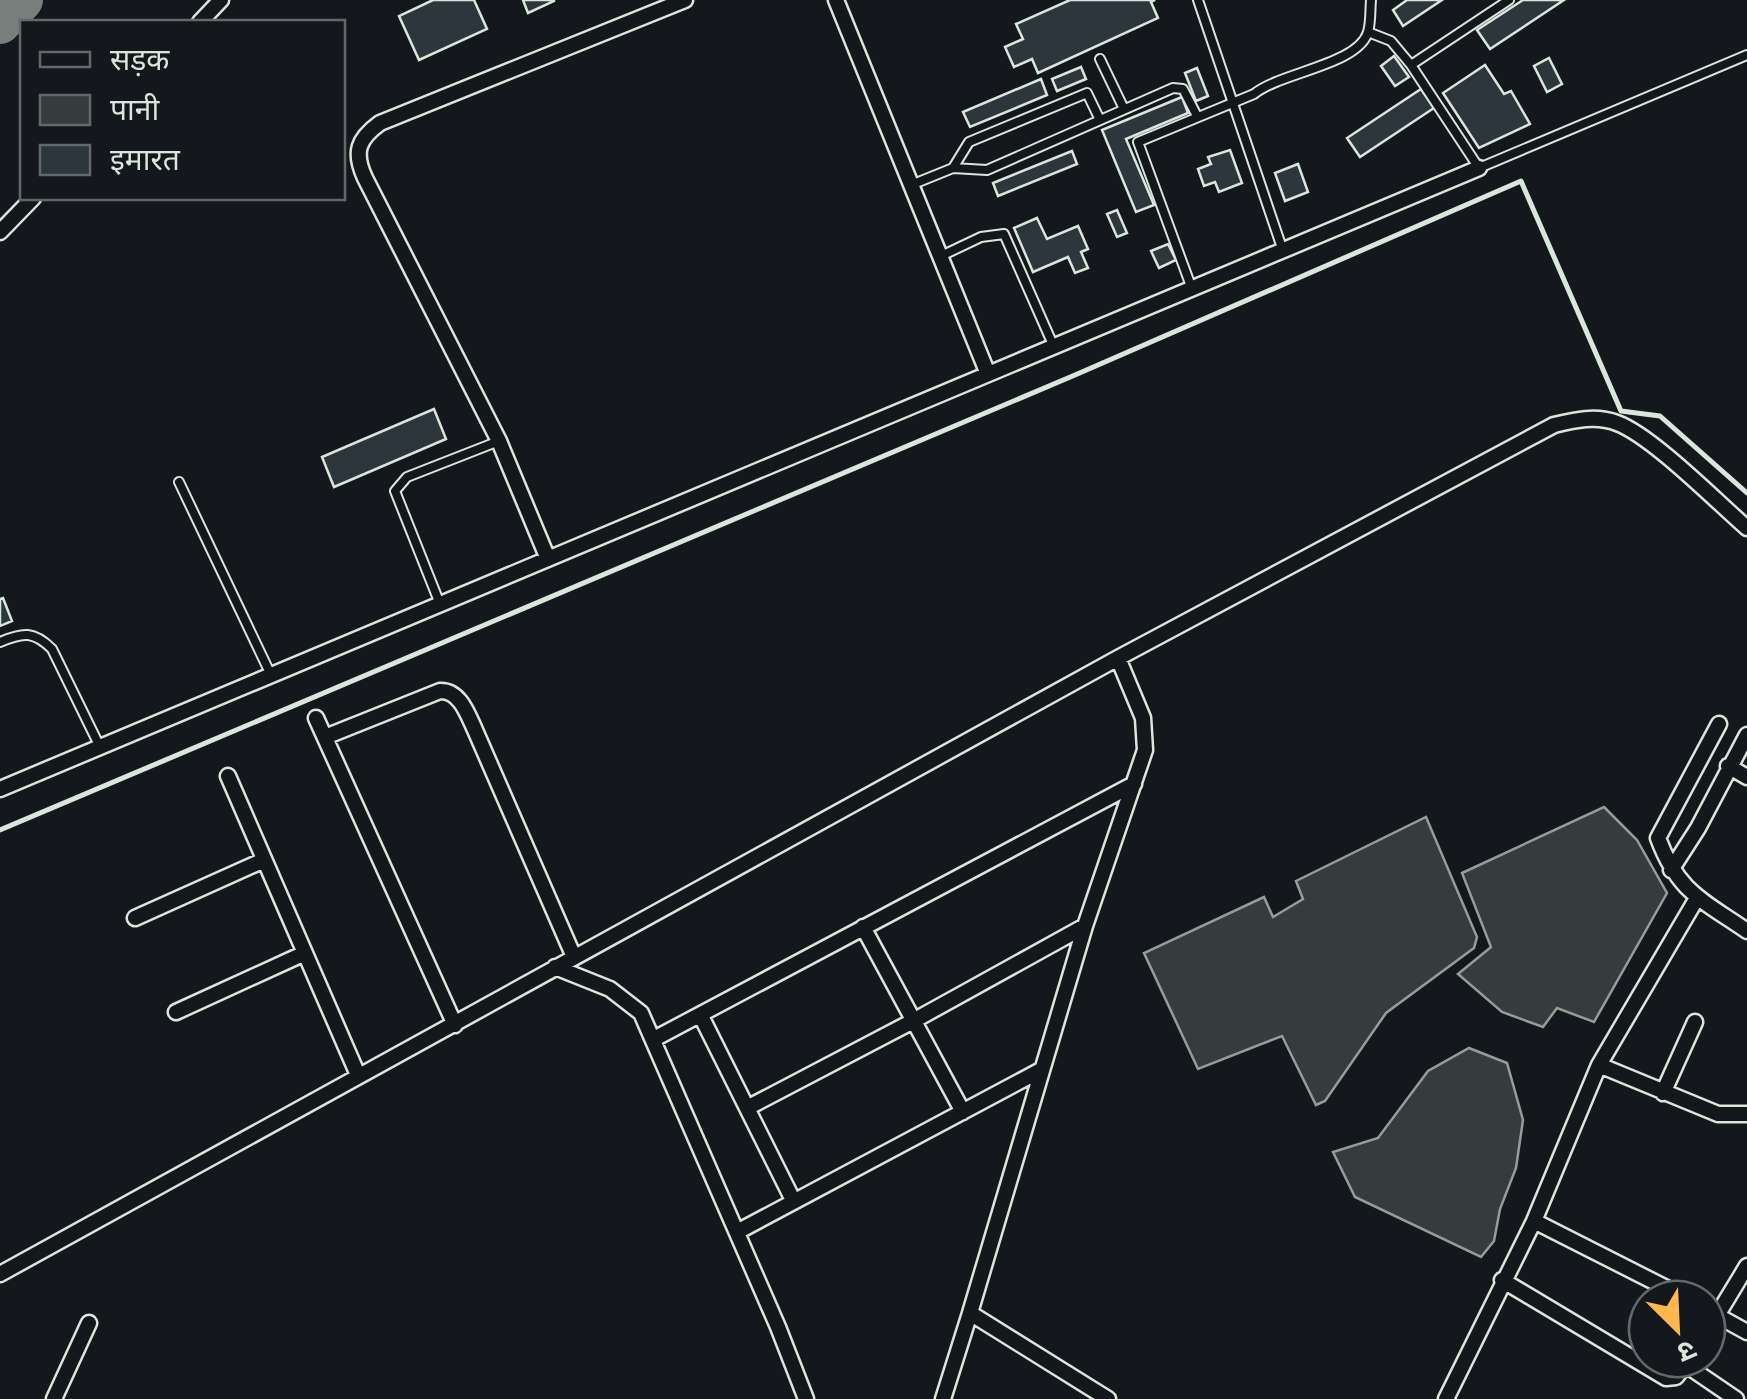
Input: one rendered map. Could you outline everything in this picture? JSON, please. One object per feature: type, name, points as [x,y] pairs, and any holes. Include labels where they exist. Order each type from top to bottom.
[{"type":"street","points":[[202,20],[221,0]]},
{"type":"street","points":[[548,559],[499,441],[359,166],[364,135],[380,123],[685,0]]},
{"type":"street","points":[[836,0],[988,374]]},
{"type":"street","points":[[0,789],[1479,168]]},
{"type":"street","points":[[0,232],[31,200]]},
{"type":"street","points":[[0,1274],[1118,658],[1554,424],[1597,418],[1639,435],[1747,528]]},
{"type":"street","points":[[943,1399],[1085,926],[1145,750],[1146,732],[1118,658]]},
{"type":"street","points":[[324,736],[440,691],[448,690],[455,695],[475,730],[574,957]]},
{"type":"street","points":[[316,718],[455,1024]]},
{"type":"street","points":[[1718,724],[1658,835],[1671,870],[1697,898],[1747,931]]},
{"type":"street","points":[[1671,870],[1698,828],[1747,734]]},
{"type":"street","points":[[1728,766],[1747,777]]},
{"type":"street","points":[[228,776],[358,1075]]},
{"type":"street","points":[[654,1039],[1134,784]]},
{"type":"street","points":[[135,918],[264,860]]},
{"type":"street","points":[[1446,1399],[1534,1220],[1599,1064],[1697,898]]},
{"type":"street","points":[[863,926],[962,1112]]},
{"type":"street","points":[[747,1108],[1085,926]]},
{"type":"street","points":[[176,1012],[304,953]]},
{"type":"street","points":[[556,967],[610,989],[641,1013],[806,1399]]},
{"type":"street","points":[[701,1016],[793,1200]]},
{"type":"street","points":[[1663,1093],[1696,1022]]},
{"type":"street","points":[[1599,1064],[1718,1114],[1747,1114]]},
{"type":"street","points":[[737,1232],[1041,1070]]},
{"type":"street","points":[[1534,1220],[1649,1279]]},
{"type":"street","points":[[1727,1293],[1747,1266]]},
{"type":"street","points":[[1502,1280],[1627,1355]]},
{"type":"street","points":[[970,1314],[1108,1399]]},
{"type":"street","points":[[54,1399],[89,1323]]},
{"type":"street","points":[[1708,1379],[1727,1396]]},
{"type":"lane","points":[[1198,0],[1283,250]]},
{"type":"lane","points":[[1192,289],[1138,142],[1254,94],[1267,83],[1349,54],[1361,45],[1368,32],[1371,0]]},
{"type":"lane","points":[[1412,65],[1509,0]]},
{"type":"lane","points":[[1368,32],[1391,41],[1412,65],[1479,168],[1747,55]]},
{"type":"lane","points":[[1100,59],[1124,109]]},
{"type":"lane","points":[[911,185],[953,168],[986,170],[1173,88],[1183,89],[1197,116]]},
{"type":"lane","points":[[953,168],[969,142],[1087,93],[1100,120]]},
{"type":"lane","points":[[940,256],[981,238],[1004,234],[1054,347]]},
{"type":"lane","points":[[440,604],[396,490],[406,477],[499,441]]},
{"type":"lane","points":[[178,482],[272,675]]},
{"type":"lane","points":[[0,642],[22,632],[41,638],[52,650],[100,747]]},
{"type":"water","points":[[1604,807],[1637,840],[1667,893],[1594,1022],[1557,1008],[1543,1027],[1502,1012],[1458,974],[1491,947],[1462,873]]},
{"type":"water","points":[[1426,817],[1477,937],[1474,948],[1386,1013],[1325,1101],[1316,1105],[1282,1036],[1198,1069],[1144,953],[1264,897],[1273,917],[1303,899],[1296,881]]},
{"type":"water","points":[[1469,1048],[1507,1063],[1523,1120],[1516,1168],[1500,1209],[1494,1241],[1481,1257],[1355,1197],[1333,1152],[1378,1138],[1428,1071]]},
{"type":"building","points":[[433,0],[474,0],[487,29],[419,60],[399,16]]},
{"type":"building","points":[[523,0],[554,0],[554,1],[528,13]]},
{"type":"building","points":[[1070,0],[1155,0],[1151,2],[1158,18],[1038,73],[1032,59],[1014,67],[1005,47],[1023,39],[1016,24]]},
{"type":"building","points":[[1407,0],[1442,0],[1403,26],[1393,10]]},
{"type":"building","points":[[1523,0],[1564,0],[1490,49],[1477,30]]},
{"type":"building","points":[[1394,56],[1409,77],[1395,86],[1381,66]]},
{"type":"building","points":[[1549,58],[1562,84],[1547,92],[1534,66]]},
{"type":"building","points":[[1485,65],[1504,94],[1511,91],[1530,124],[1479,148],[1443,93]]},
{"type":"building","points":[[1081,67],[1086,79],[1057,91],[1052,79]]},
{"type":"building","points":[[1197,68],[1208,96],[1196,101],[1185,73]]},
{"type":"building","points":[[1041,79],[1047,95],[970,127],[963,112]]},
{"type":"building","points":[[1421,89],[1434,108],[1360,157],[1347,138]]},
{"type":"building","points":[[1182,97],[1188,113],[1126,139],[1154,205],[1136,212],[1102,130]]},
{"type":"building","points":[[1230,150],[1242,183],[1219,192],[1215,182],[1204,186],[1198,169],[1211,164],[1208,157]]},
{"type":"building","points":[[1072,151],[1077,164],[998,196],[993,183]]},
{"type":"building","points":[[1298,164],[1308,192],[1285,201],[1275,173]]},
{"type":"building","points":[[1117,210],[1127,233],[1117,237],[1107,214]]},
{"type":"building","points":[[1037,218],[1047,239],[1078,226],[1088,249],[1081,252],[1088,268],[1075,273],[1068,257],[1033,272],[1014,228]]},
{"type":"building","points":[[1168,244],[1176,260],[1159,268],[1151,251]]},
{"type":"building","points":[[434,409],[446,439],[334,487],[322,457]]},
{"type":"building","points":[[3,598],[12,621],[0,626],[0,599]]},
{"type":"taxiway","points":[[0,23],[22,0]]},
{"type":"wall","points":[[0,830],[1075,375],[1521,181],[1621,411],[1660,416],[1747,493]]}]
